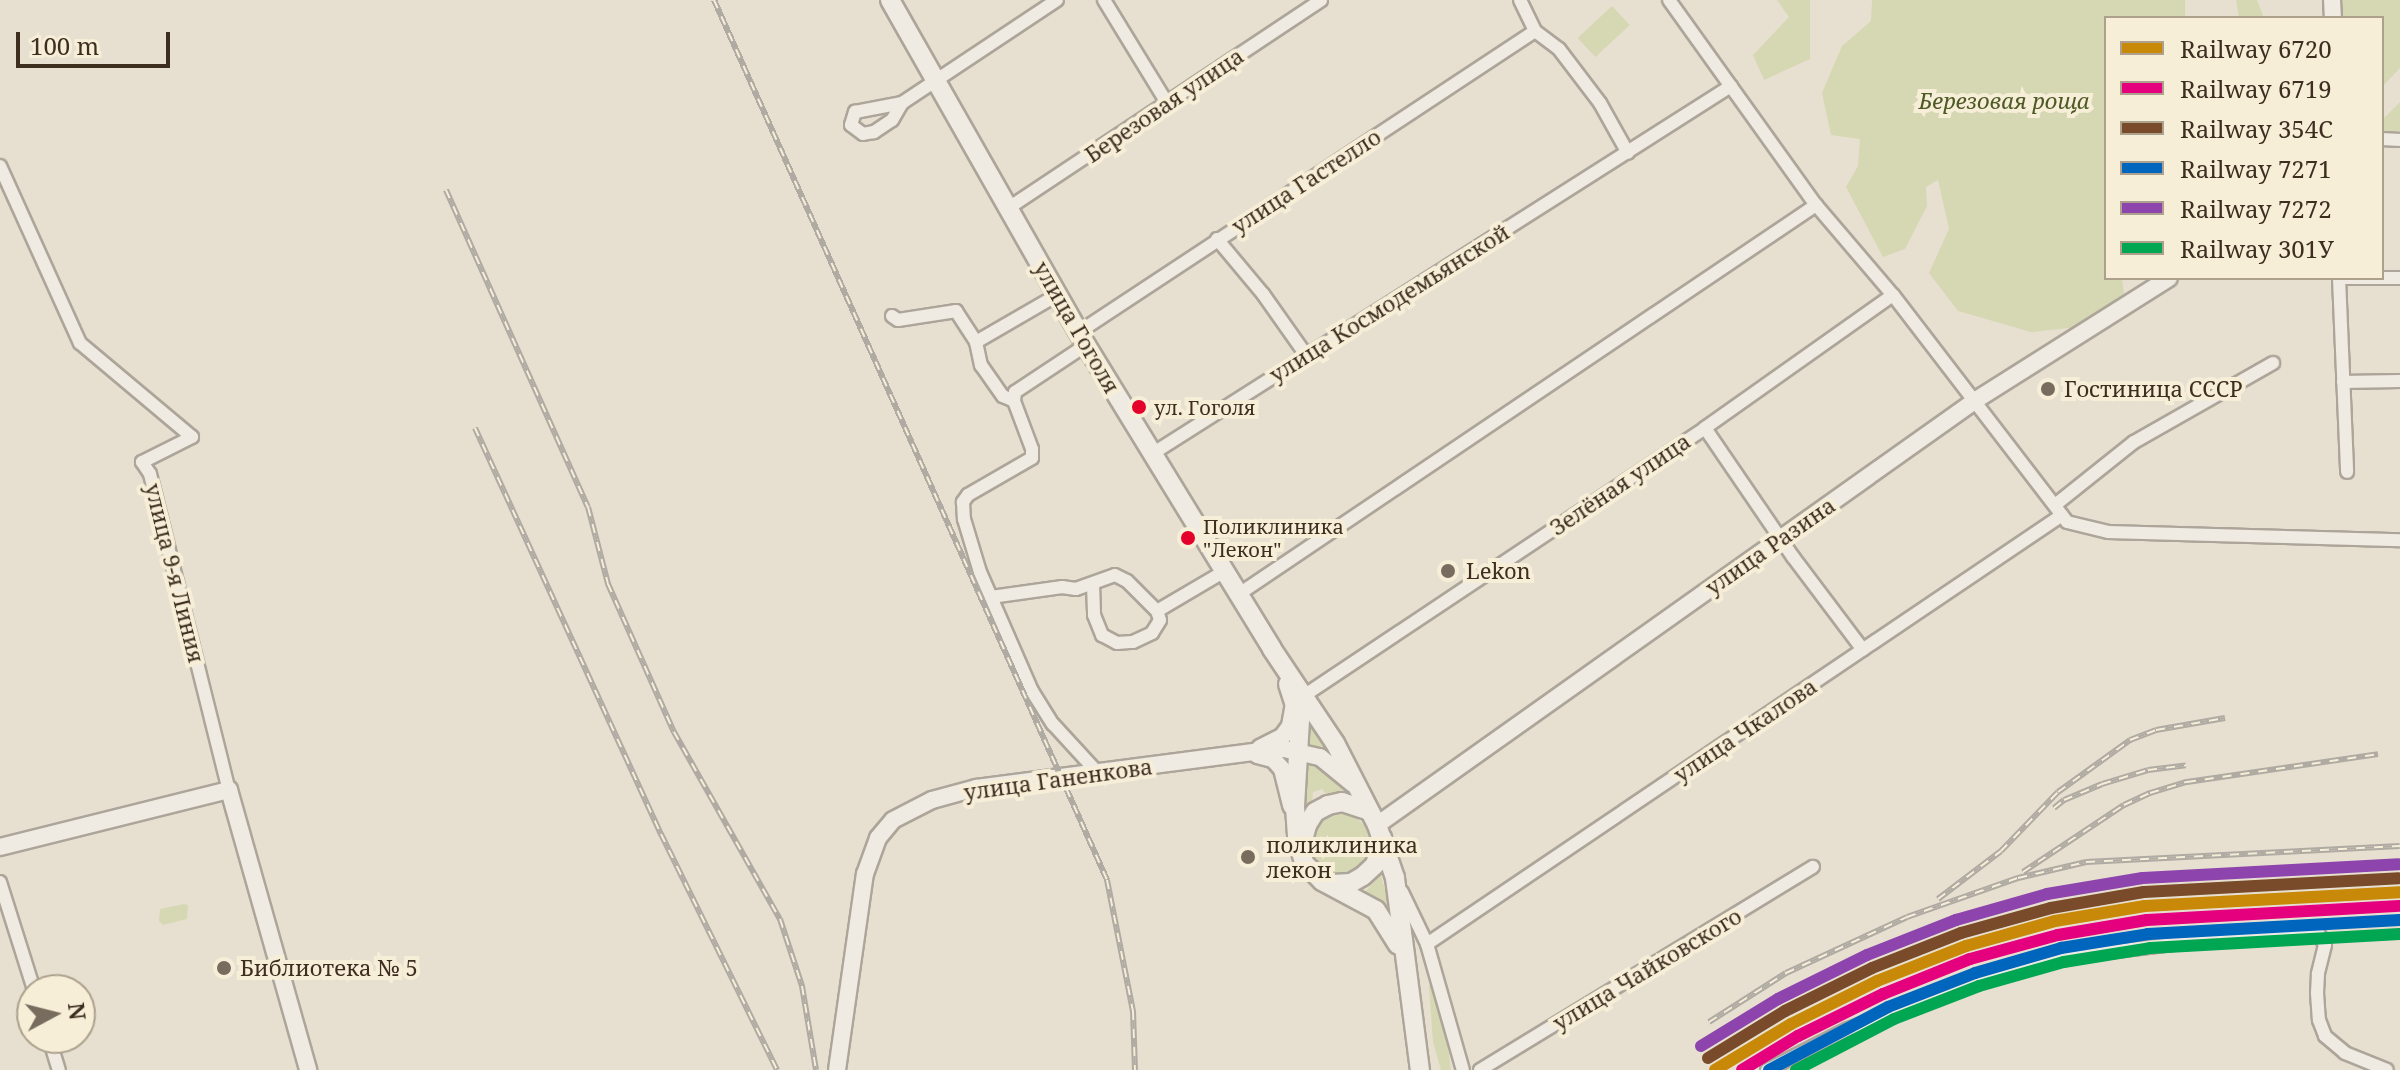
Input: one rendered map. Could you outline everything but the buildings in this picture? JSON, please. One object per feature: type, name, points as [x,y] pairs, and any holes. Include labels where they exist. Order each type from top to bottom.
[{"type":"main road","name":"улица Гоголя","points":[[890,0],[1082,338],[1300,696]]},
{"type":"main road","points":[[1300,696],[1297,838],[1304,863],[1322,881],[1376,910],[1390,927],[1405,969]]},
{"type":"main road","points":[[1300,696],[1373,817],[1395,878],[1420,1070]]},
{"type":"main road","points":[[1304,863],[1301,838],[1315,812],[1342,802],[1373,817]]},
{"type":"main road","points":[[1322,881],[1336,885],[1363,876],[1375,865],[1373,817]]},
{"type":"street","points":[[902,103],[1057,0]]},
{"type":"street","points":[[1104,0],[1167,103]]},
{"type":"street","name":"Березовая улица","points":[[1007,209],[1321,0]]},
{"type":"street","points":[[1520,0],[1535,31],[1559,49],[1592,92],[1628,153]]},
{"type":"street","points":[[1669,0],[1816,205],[1893,295],[2067,522],[2108,532],[2400,540]]},
{"type":"street","name":"улица Гастелло","points":[[1014,401],[1015,392],[1082,338],[1217,239],[1535,31]]},
{"type":"street","name":"улица Космодемьянской","points":[[1152,454],[1731,86]]},
{"type":"street","name":"улица 9-я Линия","points":[[0,166],[80,343],[192,437],[142,462],[150,474],[229,790],[308,1070]]},
{"type":"street","points":[[1239,594],[1816,205]]},
{"type":"street","points":[[1217,239],[1263,294],[1306,355]]},
{"type":"street","name":"улица Разина","points":[[1373,817],[1780,539],[1976,400],[2166,280]]},
{"type":"street","points":[[2339,280],[2347,472]]},
{"type":"street","points":[[976,342],[1057,295]]},
{"type":"street","name":"Зелёная улица","points":[[1300,696],[1705,428],[1893,295]]},
{"type":"street","points":[[892,316],[898,320],[956,311],[976,342],[981,365],[1003,396],[1014,401],[1032,449],[1032,458],[968,495],[963,502],[964,519],[991,597],[1032,691],[1053,724],[1097,772]]},
{"type":"street","name":"улица Чкалова","points":[[1427,944],[1863,650],[2058,510],[2134,442],[2273,363]]},
{"type":"street","points":[[2343,382],[2400,381]]},
{"type":"street","points":[[1705,428],[1780,539],[1863,650]]},
{"type":"street","points":[[1157,611],[1225,571]]},
{"type":"street","points":[[991,597],[1093,584],[1115,575],[1157,611],[1160,620],[1152,633],[1133,642],[1117,643],[1102,635],[1094,615],[1093,584]]},
{"type":"street","points":[[1247,754],[1282,737],[1290,726],[1300,696]]},
{"type":"street","name":"улица Ганенкова","points":[[837,1070],[865,874],[878,838],[893,820],[932,800],[976,788],[1284,749],[1299,752]]},
{"type":"street","points":[[1299,752],[1334,765],[1373,817]]},
{"type":"street","points":[[1247,754],[1265,755],[1282,769],[1297,838]]},
{"type":"street","points":[[0,847],[229,790]]},
{"type":"street","name":"улица Чайковского","points":[[1480,1070],[1813,867]]},
{"type":"street","points":[[1395,878],[1427,944],[1463,1070]]},
{"type":"street","points":[[0,882],[29,974]]},
{"type":"street","points":[[1767,1070],[1848,1029],[2026,962],[2301,928],[2317,931],[2325,945],[2317,993],[2319,1020],[2325,1036],[2345,1053],[2387,1070]]},
{"type":"green space","points":[[1777,0],[1810,0],[1810,59],[1764,80],[1753,55],[1789,17]]},
{"type":"green space","name":"Березовая роща","points":[[1872,0],[2185,0],[2185,16],[2104,16],[2104,280],[2122,280],[2124,294],[2077,327],[2031,332],[1958,311],[1929,273],[1949,229],[1938,180],[1926,187],[1927,206],[1905,249],[1883,257],[1846,187],[1858,166],[1860,139],[1831,135],[1822,93],[1842,46],[1871,21]]},
{"type":"green space","points":[[2236,0],[2257,0],[2263,16],[2239,16]]},
{"type":"green space","points":[[2340,0],[2400,0],[2400,68],[2384,85],[2384,16],[2340,16]]},
{"type":"green space","points":[[1612,6],[1630,25],[1595,57],[1578,38]]},
{"type":"green space","points":[[2400,102],[2400,138],[2384,138],[2384,118]]},
{"type":"green space","points":[[1310,719],[1335,759],[1308,746]]},
{"type":"green space","points":[[1310,761],[1324,769],[1346,793],[1327,795],[1322,789],[1313,792],[1312,801],[1301,810],[1304,765]]},
{"type":"green space","points":[[1340,814],[1352,816],[1362,823],[1369,833],[1369,857],[1362,867],[1352,874],[1340,876],[1328,874],[1318,867],[1311,857],[1309,845],[1311,833],[1318,823],[1328,816]]},
{"type":"green space","points":[[1381,875],[1393,920],[1363,894]]},
{"type":"green space","points":[[188,905],[187,919],[163,925],[159,921],[160,909]]},
{"type":"green space","points":[[1431,984],[1447,1039],[1451,1070],[1441,1070],[1433,1042]]},
{"type":"railway","points":[[714,0],[1107,880],[1133,1011],[1135,1070]]},
{"type":"railway","points":[[446,190],[588,507],[608,584],[674,732],[780,919],[802,986],[816,1070]]},
{"type":"railway","points":[[475,428],[661,834],[777,1070]]},
{"type":"railway","points":[[1938,899],[2001,851],[2058,792],[2130,740],[2156,730],[2225,718]]},
{"type":"railway","points":[[2023,872],[2124,805],[2150,793],[2187,782],[2378,754]]},
{"type":"railway","points":[[2054,808],[2064,800],[2102,784],[2148,770],[2186,765]]},
{"type":"railway","points":[[1709,1022],[1786,973],[1907,917],[2018,878],[2086,862],[2400,846]]},
{"type":"rail line","name":"7272","points":[[1701,1046],[1778,999],[1867,955],[1956,920],[2047,894],[2143,878],[2399,864]]},
{"type":"rail line","name":"354С","points":[[1708,1058],[1785,1011],[1872,968],[1961,933],[2051,908],[2144,892],[2399,878]]},
{"type":"rail line","name":"6720","points":[[1715,1070],[1791,1024],[1877,981],[1966,946],[2055,921],[2145,906],[2400,892]]},
{"type":"rail line","name":"6719","points":[[1742,1070],[1798,1036],[1883,994],[1970,959],[2058,935],[2147,920],[2400,906]]},
{"type":"rail line","name":"7271","points":[[1769,1070],[1888,1007],[1975,973],[2061,948],[2148,934],[2400,920]]},
{"type":"rail line","name":"301У","points":[[1796,1070],[1894,1019],[1979,986],[2064,962],[2150,948],[2400,934]]},
{"type":"place","name":"Гостиница СССР","points":[[2048,389]]},
{"type":"place","name":"ул. Гоголя","points":[[1139,407]]},
{"type":"place","name":"Поликлиника \"Лекон\"","points":[[1188,538]]},
{"type":"place","name":"Lekon","points":[[1448,571]]},
{"type":"place","name":"поликлиника лекон","points":[[1248,857]]},
{"type":"place","name":"Библиотека № 5","points":[[224,968]]}]
